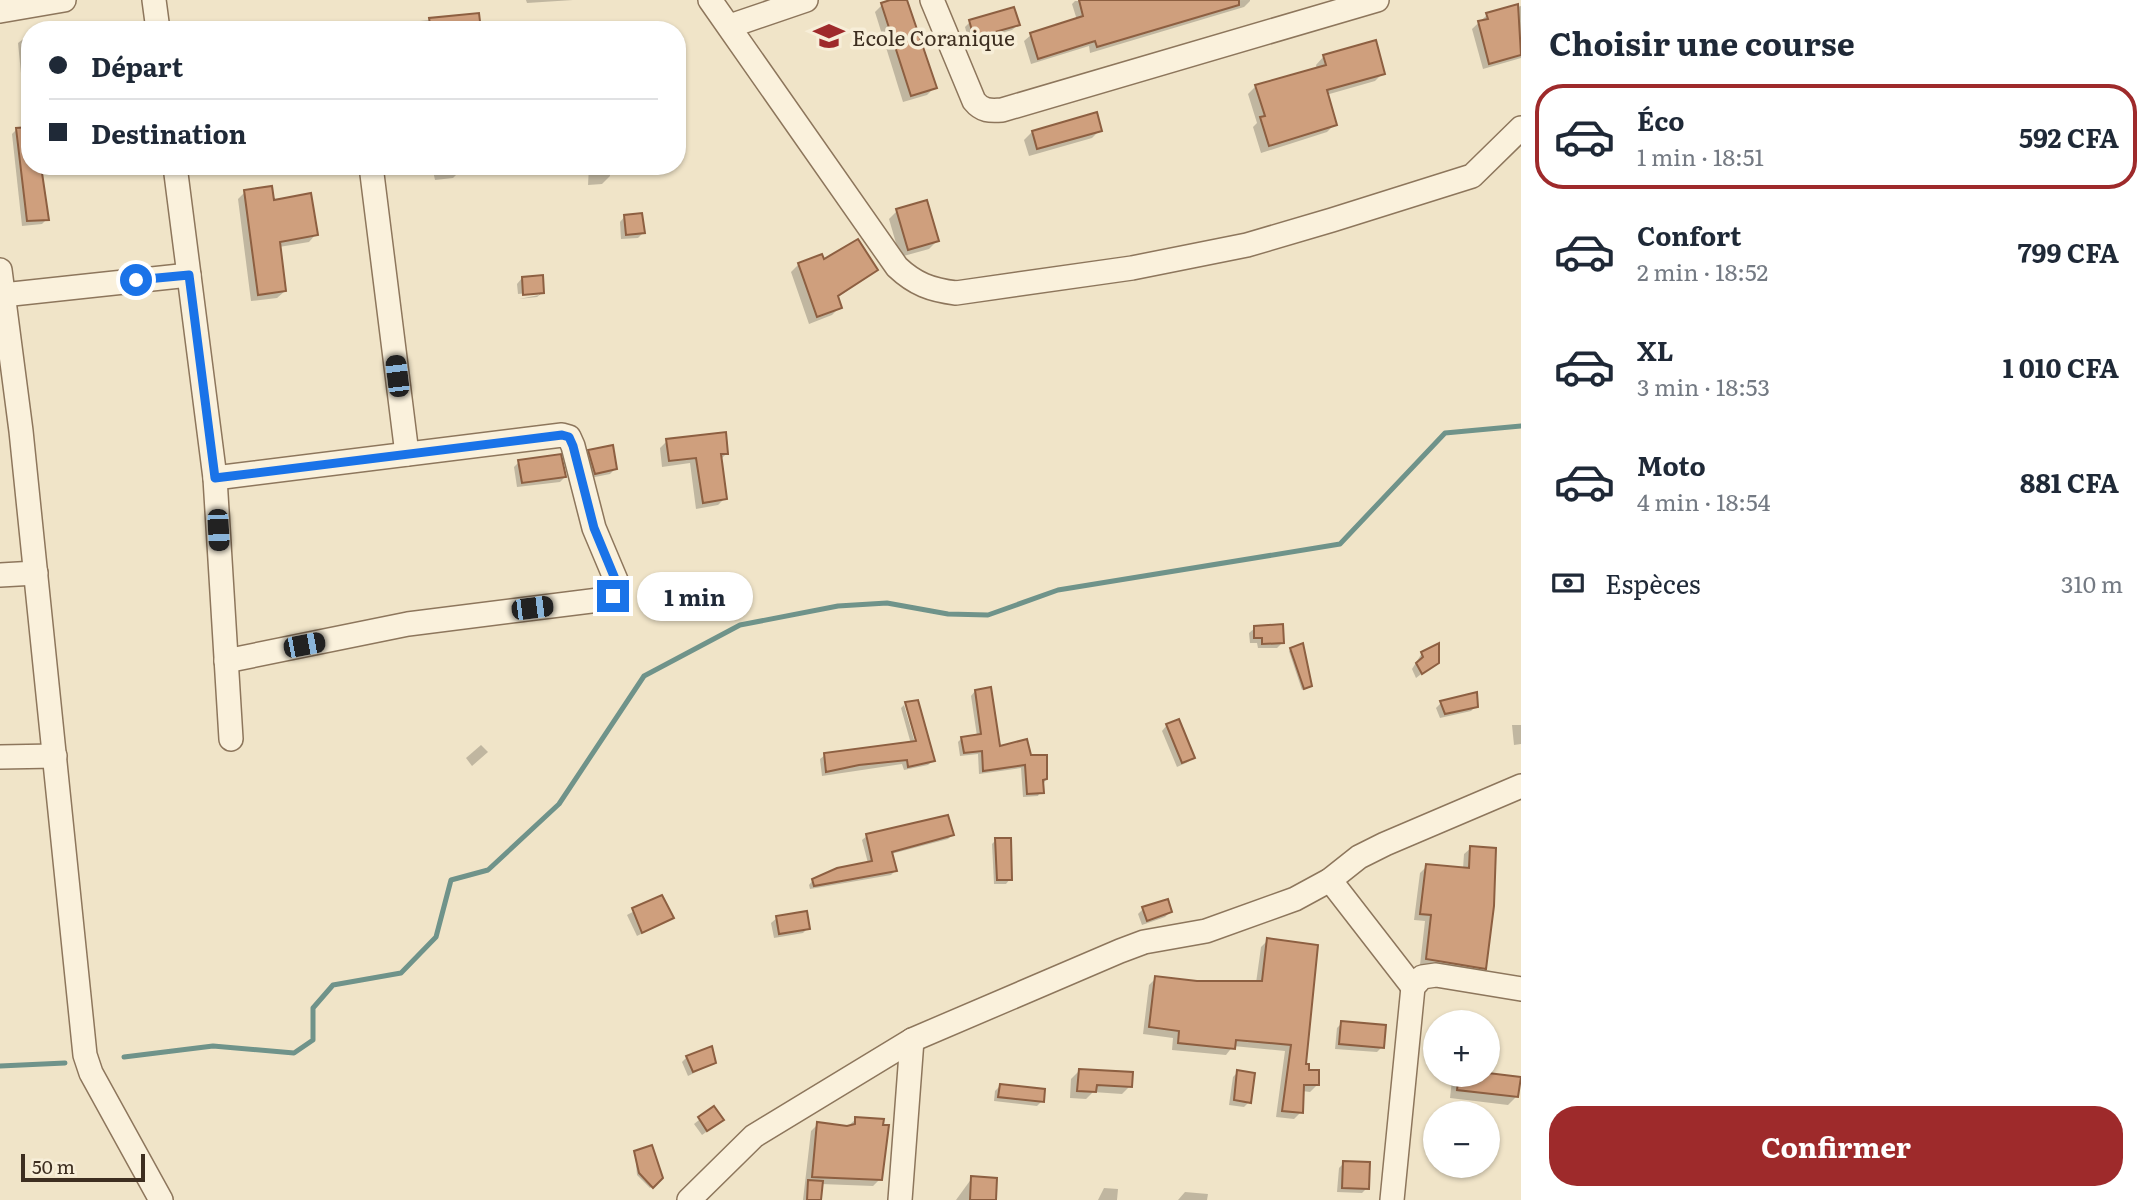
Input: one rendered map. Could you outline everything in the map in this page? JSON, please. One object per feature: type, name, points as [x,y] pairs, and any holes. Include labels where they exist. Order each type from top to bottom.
[{"type":"street","points":[[0,12],[64,0]]},
{"type":"street","points":[[154,0],[157,21]]},
{"type":"street","points":[[710,0],[897,267],[912,281],[934,290],[956,293],[1132,268],[1247,244],[1472,176],[1521,128]]},
{"type":"street","points":[[730,26],[806,0]]},
{"type":"street","points":[[932,0],[974,101],[989,111],[1002,110],[1377,0]]},
{"type":"street","points":[[176,175],[215,478],[231,739]]},
{"type":"street","points":[[372,175],[407,454]]},
{"type":"street","points":[[0,270],[8,388],[36,573],[85,1055],[91,1073],[161,1200]]},
{"type":"street","points":[[3,295],[189,275]]},
{"type":"street","points":[[215,478],[553,435],[569,437],[594,528],[618,586],[617,592],[607,599],[408,624],[226,661]]},
{"type":"street","points":[[0,575],[36,573]]},
{"type":"street","points":[[0,757],[55,756]]},
{"type":"street","points":[[689,1200],[754,1136],[912,1040],[1144,942],[1229,924],[1295,899],[1330,880],[1359,857],[1385,844],[1521,786]]},
{"type":"street","points":[[1330,880],[1413,987]]},
{"type":"street","points":[[1392,1200],[1413,987],[1422,977],[1436,975],[1521,989]]},
{"type":"street","points":[[900,1200],[912,1040]]},
{"type":"building","points":[[907,0],[937,88],[911,96],[881,3]]},
{"type":"building","points":[[1079,0],[1239,0],[1239,5],[1097,47],[1095,41],[1038,59],[1030,33],[1083,16]]},
{"type":"building","points":[[1518,4],[1521,55],[1489,64],[1478,21],[1488,19],[1486,13]]},
{"type":"building","points":[[1014,7],[1020,25],[974,38],[969,20]]},
{"type":"building","points":[[479,13],[480,21],[430,21],[429,18]]},
{"type":"building","points":[[1376,40],[1385,74],[1327,90],[1337,125],[1269,146],[1260,117],[1265,116],[1255,85],[1326,65],[1323,55]]},
{"type":"building","points":[[1097,112],[1102,131],[1037,149],[1032,131]]},
{"type":"building","points":[[16,128],[21,128],[21,170]]},
{"type":"building","points":[[22,175],[42,175],[49,220],[27,221]]},
{"type":"building","points":[[272,186],[274,200],[311,193],[318,235],[280,242],[286,291],[258,295],[244,190]]},
{"type":"building","points":[[927,200],[939,241],[908,250],[896,209]]},
{"type":"building","points":[[642,213],[645,233],[626,235],[624,215]]},
{"type":"building","points":[[858,239],[878,270],[838,296],[842,308],[817,317],[798,263],[822,254],[824,259]]},
{"type":"building","points":[[543,275],[544,293],[523,295],[522,277]]},
{"type":"building","points":[[726,432],[728,454],[721,454],[727,499],[703,503],[696,458],[669,461],[666,439]]},
{"type":"building","points":[[613,445],[617,469],[595,474],[588,450]]},
{"type":"building","points":[[561,454],[566,477],[522,483],[518,460]]},
{"type":"building","points":[[1283,624],[1284,643],[1262,644],[1262,638],[1254,638],[1254,626]]},
{"type":"building","points":[[1303,643],[1312,686],[1304,689],[1290,648]]},
{"type":"building","points":[[1439,643],[1439,663],[1422,674],[1416,663],[1423,657],[1421,652]]},
{"type":"building","points":[[991,687],[1000,746],[1027,739],[1031,755],[1047,755],[1044,793],[1027,794],[1025,765],[983,771],[982,751],[964,753],[961,737],[981,734],[975,690]]},
{"type":"building","points":[[1477,692],[1478,707],[1445,714],[1440,701]]},
{"type":"building","points":[[918,700],[935,761],[908,767],[907,760],[826,772],[824,753],[916,741],[905,702]]},
{"type":"building","points":[[1179,719],[1195,758],[1182,763],[1166,724]]},
{"type":"building","points":[[948,815],[954,835],[892,852],[897,871],[814,886],[812,879],[837,868],[872,861],[866,834]]},
{"type":"building","points":[[995,838],[1011,838],[1012,880],[997,880]]},
{"type":"building","points":[[1470,846],[1496,848],[1494,906],[1486,969],[1426,959],[1431,915],[1420,914],[1426,864],[1469,868]]},
{"type":"building","points":[[662,895],[674,918],[642,933],[632,908]]},
{"type":"building","points":[[1168,899],[1172,912],[1147,921],[1142,907]]},
{"type":"building","points":[[807,911],[810,929],[779,934],[776,916]]},
{"type":"building","points":[[1267,938],[1318,945],[1306,1064],[1309,1064],[1309,1070],[1319,1070],[1319,1085],[1304,1085],[1303,1113],[1282,1111],[1291,1045],[1236,1040],[1235,1049],[1178,1043],[1179,1031],[1149,1027],[1155,976],[1197,981],[1262,981]]},
{"type":"building","points":[[1341,1021],[1386,1025],[1384,1048],[1339,1044]]},
{"type":"building","points":[[712,1046],[716,1063],[693,1072],[686,1056]]},
{"type":"building","points":[[1079,1069],[1133,1072],[1132,1087],[1097,1085],[1096,1092],[1077,1091]]},
{"type":"building","points":[[1237,1070],[1255,1073],[1251,1103],[1234,1100]]},
{"type":"building","points":[[1500,1074],[1521,1077],[1518,1097],[1457,1090],[1457,1087],[1500,1087]]},
{"type":"building","points":[[1000,1084],[1045,1089],[1044,1102],[998,1097]]},
{"type":"building","points":[[714,1106],[724,1120],[707,1131],[698,1117]]},
{"type":"building","points":[[855,1117],[884,1119],[883,1125],[889,1125],[882,1180],[812,1177],[817,1122],[847,1126],[855,1124]]},
{"type":"building","points":[[652,1145],[663,1178],[653,1188],[639,1173],[634,1151]]},
{"type":"building","points":[[1343,1161],[1370,1162],[1369,1189],[1342,1188]]},
{"type":"building","points":[[971,1176],[997,1178],[996,1200],[970,1200]]},
{"type":"building","points":[[808,1180],[823,1181],[821,1200],[807,1200]]},
{"type":"waterway","points":[[124,1057],[213,1046],[294,1053],[313,1040],[313,1008],[333,985],[401,973],[436,937],[451,880],[488,870],[559,804],[644,676],[740,625],[838,606],[887,603],[948,614],[988,615],[1058,590],[1340,544],[1445,433],[1521,426]]},
{"type":"waterway","points":[[0,1066],[65,1063]]},
{"type":"place","name":"Ecole Coranique","points":[[829,36]]},
{"type":"route","points":[[136,280],[189,275],[215,478],[553,435],[569,437],[594,528],[618,586],[613,596]]}]
